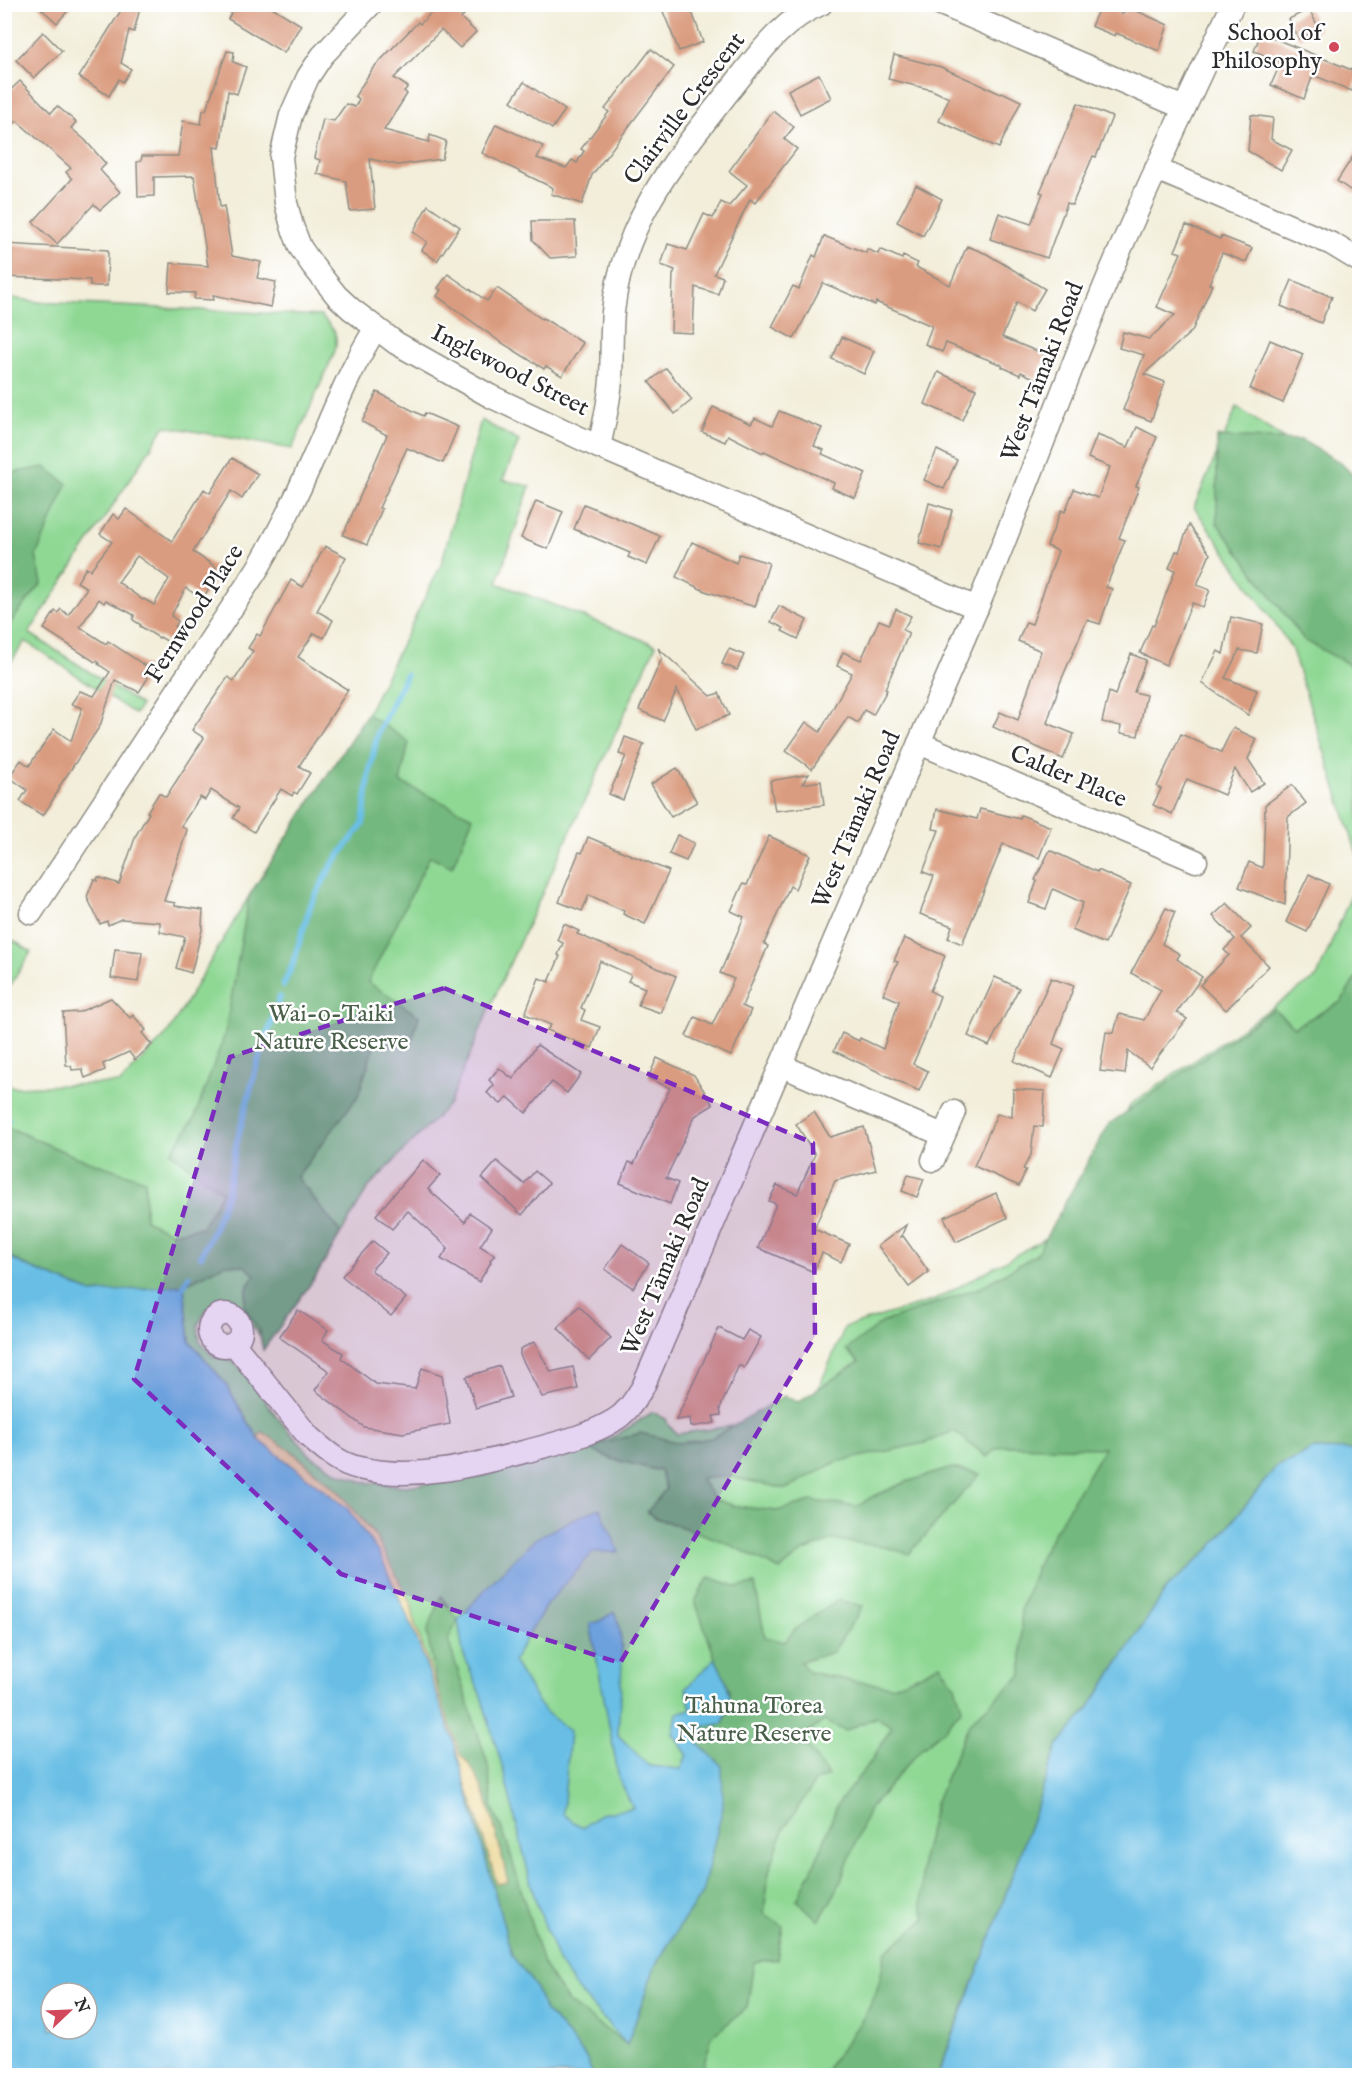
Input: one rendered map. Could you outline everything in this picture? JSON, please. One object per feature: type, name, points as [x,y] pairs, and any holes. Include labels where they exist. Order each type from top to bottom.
[{"type":"street","name":"Inglewood Street","points":[[371,4],[322,56],[308,77],[291,115],[282,157],[286,203],[300,247],[312,266],[351,309],[396,343],[490,396],[599,447],[977,608]]},
{"type":"street","name":"Clairville Crescent","points":[[599,447],[609,398],[613,311],[621,270],[639,218],[664,175],[751,63],[797,16],[821,4]]},
{"type":"street","points":[[941,4],[1184,108]]},
{"type":"street","name":"West Tāmaki Road","points":[[234,1344],[309,1437],[338,1461],[357,1468],[416,1473],[467,1467],[558,1443],[598,1429],[614,1421],[626,1411],[643,1387],[782,1066],[1022,500],[1100,298],[1156,169],[1233,4]]},
{"type":"street","points":[[1156,169],[1332,244],[1359,261]]},
{"type":"street","name":"Fernwood Place","points":[[31,913],[258,568],[311,462],[348,376],[376,328]]},
{"type":"street","name":"Calder Place","points":[[919,744],[1196,861]]},
{"type":"street","points":[[782,1066],[943,1135]]},
{"type":"street","points":[[933,1160],[954,1112]]},
{"type":"highlighted area","points":[[444,988],[813,1143],[815,1336],[620,1663],[341,1574],[134,1379],[230,1057]]},
{"type":"green space","points":[[5,297],[39,302],[321,316],[335,335],[335,351],[292,449],[165,426],[29,633],[141,705],[135,714],[25,641],[5,671]]},
{"type":"green space","points":[[1237,407],[1359,491],[1359,860],[1291,647],[1194,507]]},
{"type":"green space","points":[[481,420],[519,441],[503,480],[530,486],[497,583],[656,645],[489,1009],[449,1104],[368,1188],[316,1276],[263,1350],[262,1338],[251,1325],[246,1312],[233,1303],[218,1302],[206,1310],[198,1325],[200,1342],[213,1356],[232,1360],[242,1370],[280,1421],[311,1456],[339,1473],[364,1482],[405,1486],[480,1477],[602,1441],[618,1434],[653,1412],[666,1419],[668,1425],[677,1434],[807,1415],[845,1327],[935,1300],[1057,1232],[1131,1104],[1317,977],[1359,876],[1359,2075],[938,2075],[945,2055],[934,2075],[594,2075],[580,2042],[593,2075],[5,2075],[4,1081],[13,1087],[120,1083],[168,1033],[249,896],[367,714],[441,565]]},
{"type":"green space","points":[[1217,437],[1301,440],[1340,462],[1359,481],[1359,722],[1354,678],[1350,665],[1304,640],[1217,523]]},
{"type":"green space","points":[[45,467],[67,484],[36,556],[42,583],[5,629],[5,474]]},
{"type":"green space","name":"Wai-o-Taiki Nature Reserve","points":[[367,714],[409,742],[400,782],[473,817],[452,867],[430,856],[368,982],[419,1016],[410,1047],[375,1043],[358,1096],[297,1177],[341,1233],[316,1276],[263,1350],[259,1331],[244,1306],[248,1285],[255,1275],[245,1266],[225,1264],[184,1285],[92,1293],[28,1267],[5,1254],[5,1126],[74,1156],[145,1180],[145,1220],[173,1233],[202,1227],[222,1192],[171,1152],[194,1119],[225,1034],[249,896]]},
{"type":"green space","points":[[5,935],[31,952],[5,994]]},
{"type":"green space","points":[[1359,973],[1359,1447],[1351,1450],[1313,1449],[1277,1466],[1211,1548],[1167,1588],[1088,1710],[1058,1745],[990,1939],[937,2075],[825,2075],[832,2060],[847,2042],[869,2007],[878,1988],[885,1952],[925,1919],[922,1907],[922,1860],[935,1803],[970,1722],[1022,1675],[1021,1609],[1041,1555],[1104,1448],[1004,1446],[995,1449],[987,1457],[954,1431],[925,1443],[836,1462],[786,1489],[731,1477],[700,1478],[714,1499],[735,1506],[777,1511],[811,1501],[858,1506],[906,1482],[952,1468],[980,1474],[909,1554],[881,1546],[833,1540],[804,1551],[780,1570],[725,1542],[656,1518],[647,1512],[666,1489],[660,1471],[612,1459],[586,1448],[641,1433],[680,1443],[712,1438],[784,1396],[798,1402],[859,1362],[846,1350],[883,1322],[979,1288],[1036,1255],[1109,1124],[1274,1009],[1294,1027],[1341,1002]]},
{"type":"green space","name":"Tahuna Torea Nature Reserve","points":[[709,1577],[738,1587],[755,1584],[765,1637],[785,1642],[795,1629],[838,1600],[863,1606],[833,1652],[800,1662],[809,1672],[892,1686],[940,1664],[955,1686],[962,1708],[946,1728],[922,1748],[869,1809],[837,1890],[819,1921],[797,1900],[820,1852],[837,1805],[872,1760],[892,1726],[876,1717],[845,1731],[824,1721],[802,1738],[828,1776],[816,1781],[783,1830],[769,1872],[764,1913],[783,1926],[777,1959],[754,1962],[747,2008],[712,2036],[701,2075],[593,2075],[585,2056],[545,2011],[535,1986],[512,1956],[438,1690],[427,1633],[441,1596],[458,1620],[448,1640],[488,1765],[492,1806],[506,1839],[543,1964],[568,2002],[627,2045],[655,1966],[702,1893],[722,1766],[698,1744],[703,1726],[722,1724],[727,1715],[730,1691],[715,1658],[695,1601]]},
{"type":"sand","points":[[263,1432],[294,1453],[340,1493],[376,1537],[411,1603],[415,1625],[461,1756],[470,1766],[485,1796],[508,1882],[497,1884],[472,1800],[459,1778],[347,1508],[259,1440],[259,1435]]},
{"type":"water","points":[[4,1254],[28,1267],[92,1293],[184,1285],[190,1341],[225,1383],[259,1440],[347,1508],[380,1555],[413,1629],[453,1739],[512,1956],[535,1986],[545,2011],[585,2056],[593,2075],[5,2075]]},
{"type":"water","points":[[1359,1447],[1359,2075],[938,2075],[990,1939],[1058,1745],[1088,1710],[1167,1588],[1211,1548],[1277,1466],[1313,1449],[1351,1450]]},
{"type":"water","points":[[600,1508],[619,1552],[593,1552],[547,1604],[513,1661],[543,1710],[570,1731],[563,1814],[582,1828],[600,1814],[633,1808],[619,1779],[590,1623],[598,1622],[614,1612],[621,1637],[622,1653],[618,1735],[649,1766],[681,1769],[687,1754],[673,1734],[677,1713],[691,1709],[686,1688],[715,1658],[729,1690],[730,1698],[722,1724],[704,1726],[698,1743],[722,1766],[723,1807],[702,1893],[655,1966],[627,2045],[574,1986],[558,1961],[534,1896],[503,1769],[481,1696],[463,1653],[458,1620],[536,1538]]},
{"type":"building","points":[[36,4],[74,4],[57,23]]},
{"type":"building","points":[[125,4],[141,4],[134,32],[129,30],[121,63],[131,69],[123,82],[119,79],[109,96],[79,77]]},
{"type":"building","points":[[236,4],[267,4],[301,25],[284,53],[228,19]]},
{"type":"building","points":[[440,4],[474,4],[461,18],[476,32],[460,48],[441,30],[394,78],[408,87],[404,91],[407,94],[384,130],[429,142],[430,135],[446,141],[442,159],[398,165],[370,159],[375,209],[350,211],[346,181],[317,174],[320,160],[314,158],[323,119],[334,121],[346,104],[355,107],[359,99],[355,96],[373,68],[418,22],[420,24]]},
{"type":"building","points":[[660,4],[689,4],[703,42],[679,51]]},
{"type":"building","points":[[1101,4],[1123,14],[1126,6],[1168,25],[1159,51],[1116,33],[1115,36],[1091,26]]},
{"type":"building","points":[[1309,9],[1319,29],[1299,39],[1289,19]]},
{"type":"building","points":[[43,32],[62,51],[34,78],[16,60]]},
{"type":"building","points":[[1261,33],[1359,73],[1352,91],[1313,75],[1304,99],[1271,85],[1281,62],[1254,51]]},
{"type":"building","points":[[651,49],[674,67],[592,175],[582,204],[551,194],[553,188],[482,153],[496,124],[543,146],[537,158],[566,168],[572,160],[577,163],[584,151],[581,149],[609,112],[605,109]]},
{"type":"building","points":[[227,51],[234,52],[233,62],[246,67],[237,94],[228,91],[220,148],[214,147],[220,207],[224,206],[232,256],[261,262],[257,278],[276,282],[271,307],[213,295],[214,300],[194,299],[195,293],[169,292],[171,263],[208,266],[194,176],[154,177],[154,196],[138,197],[137,162],[141,161],[142,156],[178,156],[183,121],[201,124],[203,110],[206,110]]},
{"type":"building","points":[[894,55],[941,67],[1021,101],[999,148],[939,121],[949,98],[932,90],[888,79]]},
{"type":"building","points":[[819,74],[831,98],[800,114],[788,90]]},
{"type":"building","points":[[20,81],[51,113],[57,106],[76,122],[71,128],[106,164],[100,170],[120,192],[100,210],[94,204],[57,244],[33,222],[72,179],[66,172],[71,168],[17,121],[4,133],[4,96]]},
{"type":"building","points":[[524,82],[565,110],[552,129],[511,101]]},
{"type":"building","points":[[1078,103],[1112,117],[1096,157],[1093,156],[1072,205],[1067,203],[1047,258],[990,239],[999,213],[1031,224],[1043,193],[1040,192]]},
{"type":"building","points":[[773,111],[794,127],[784,139],[797,149],[755,203],[750,199],[714,274],[723,277],[718,294],[695,287],[693,333],[671,332],[675,270],[661,265],[668,244],[687,250],[704,214],[713,218],[721,202],[729,206],[747,185],[729,171]]},
{"type":"building","points":[[1251,115],[1273,118],[1271,139],[1292,150],[1281,170],[1248,151]]},
{"type":"building","points":[[1359,147],[1359,196],[1337,181]]},
{"type":"building","points":[[916,185],[942,199],[923,236],[897,222]]},
{"type":"building","points":[[428,205],[460,227],[437,261],[422,250],[427,242],[413,232]]},
{"type":"building","points":[[532,221],[575,221],[577,256],[550,258],[533,240]]},
{"type":"building","points":[[1186,225],[1220,239],[1221,236],[1252,248],[1246,262],[1222,253],[1209,284],[1212,285],[1192,331],[1144,374],[1165,382],[1151,421],[1123,410],[1144,355],[1119,348],[1123,332],[1149,339],[1175,315],[1157,307],[1181,253],[1175,251]]},
{"type":"building","points":[[824,236],[866,253],[867,249],[878,254],[880,249],[902,259],[903,256],[918,263],[916,267],[950,285],[967,246],[987,254],[1045,289],[1032,311],[1017,302],[1002,337],[1046,355],[1036,379],[1021,372],[1020,375],[1002,365],[946,343],[942,352],[925,344],[932,326],[823,283],[794,339],[772,327],[793,286],[799,289],[813,255],[816,257]]},
{"type":"building","points":[[4,244],[108,250],[107,286],[90,286],[90,280],[4,277]]},
{"type":"building","points":[[448,274],[487,301],[497,288],[542,319],[583,343],[562,376],[546,366],[544,369],[499,341],[437,296],[441,290],[438,288]]},
{"type":"building","points":[[1292,280],[1332,297],[1321,323],[1281,306]]},
{"type":"building","points":[[842,337],[874,351],[864,374],[832,359]]},
{"type":"building","points":[[1270,340],[1303,354],[1283,403],[1250,389]]},
{"type":"building","points":[[666,368],[692,400],[675,414],[649,382]]},
{"type":"building","points":[[938,372],[976,389],[962,420],[925,404]]},
{"type":"building","points":[[377,392],[423,416],[425,413],[458,427],[443,463],[407,448],[379,508],[382,509],[367,545],[343,535],[387,435],[362,422]]},
{"type":"building","points":[[713,407],[751,424],[755,418],[772,426],[779,411],[822,428],[814,446],[824,450],[822,454],[866,473],[855,498],[832,488],[834,483],[764,451],[763,453],[728,435],[725,442],[702,432]]},
{"type":"building","points":[[1137,427],[1157,437],[1136,486],[1139,487],[1119,538],[1125,540],[1106,587],[1112,589],[1100,624],[1087,620],[1060,683],[1047,723],[1074,734],[1063,759],[993,727],[1000,712],[1018,720],[1041,651],[1018,641],[1026,622],[1032,624],[1058,551],[1047,546],[1061,510],[1065,512],[1074,489],[1098,498],[1110,467],[1088,458],[1097,435],[1128,447]]},
{"type":"building","points":[[937,450],[957,460],[944,489],[924,480]]},
{"type":"building","points":[[232,458],[258,474],[242,499],[231,491],[193,552],[216,567],[211,576],[215,580],[202,599],[186,588],[171,616],[178,621],[175,627],[179,629],[170,643],[140,626],[133,620],[134,615],[106,600],[104,603],[99,599],[80,627],[106,644],[108,641],[147,667],[142,674],[148,678],[139,692],[115,680],[100,726],[59,787],[43,816],[20,801],[27,790],[9,777],[21,760],[29,766],[54,729],[71,741],[82,708],[71,704],[80,691],[94,696],[110,672],[97,661],[95,662],[44,629],[55,611],[58,613],[61,609],[68,615],[87,588],[77,582],[86,568],[90,570],[112,542],[100,534],[113,514],[119,519],[126,509],[172,541],[204,489],[210,493]],"holes":[[[137,556],[169,579],[154,605],[118,582]]]},
{"type":"building","points":[[536,501],[563,512],[548,549],[521,538]]},
{"type":"building","points":[[929,503],[952,510],[942,549],[919,543]]},
{"type":"building","points":[[584,504],[660,536],[647,565],[628,557],[630,553],[574,529]]},
{"type":"building","points":[[1189,525],[1210,554],[1197,585],[1210,590],[1203,607],[1192,603],[1166,665],[1140,653],[1152,625],[1154,626],[1175,570],[1169,568],[1176,551],[1179,552]]},
{"type":"building","points":[[692,542],[736,563],[739,554],[769,563],[755,607],[705,591],[676,577]]},
{"type":"building","points":[[325,546],[346,557],[317,611],[333,620],[324,638],[314,633],[298,657],[348,690],[299,766],[310,773],[297,794],[294,792],[292,796],[281,789],[254,832],[233,818],[239,808],[211,790],[205,800],[200,797],[181,826],[187,830],[164,901],[175,903],[175,906],[203,910],[203,926],[191,973],[176,968],[185,937],[160,932],[160,922],[121,919],[108,925],[107,921],[100,924],[87,897],[94,879],[97,881],[98,877],[119,884],[136,835],[149,813],[147,812],[159,793],[166,797],[204,738],[192,730],[228,677],[234,681],[253,651],[248,648],[257,634],[260,636],[291,580],[303,587]]},
{"type":"building","points":[[779,606],[807,620],[798,639],[782,631],[784,628],[771,622]]},
{"type":"building","points":[[896,609],[911,616],[903,630],[909,633],[885,689],[887,690],[873,715],[864,710],[858,723],[848,717],[812,769],[786,751],[806,722],[820,732],[852,673],[837,666],[843,652],[861,660],[879,620],[889,624]]},
{"type":"building","points":[[1231,617],[1263,624],[1257,653],[1239,650],[1225,678],[1257,690],[1248,715],[1202,683],[1218,651],[1223,654]]},
{"type":"building","points":[[658,648],[711,696],[719,693],[729,715],[696,729],[677,689],[663,721],[639,710],[662,658]]},
{"type":"building","points":[[729,649],[744,655],[737,670],[722,664]]},
{"type":"building","points":[[1131,654],[1146,660],[1134,692],[1146,695],[1138,736],[1120,733],[1121,726],[1102,722],[1109,692],[1115,695]]},
{"type":"building","points":[[1233,728],[1257,739],[1248,759],[1264,783],[1250,792],[1235,769],[1224,795],[1187,779],[1172,814],[1153,805],[1161,789],[1157,787],[1181,734],[1221,752]]},
{"type":"building","points":[[625,737],[644,744],[623,800],[609,794],[626,756],[619,754]]},
{"type":"building","points":[[677,768],[697,802],[671,817],[651,784]]},
{"type":"building","points":[[809,774],[802,784],[821,781],[824,805],[775,811],[770,781]]},
{"type":"building","points":[[1292,785],[1306,803],[1288,817],[1285,905],[1239,887],[1249,862],[1263,868],[1265,805]]},
{"type":"building","points":[[937,809],[977,819],[980,809],[1020,819],[1021,815],[1051,827],[1039,858],[1003,844],[962,944],[948,938],[952,926],[920,914],[934,876],[923,872],[939,830],[933,829]]},
{"type":"building","points":[[677,835],[694,843],[686,861],[669,854]]},
{"type":"building","points":[[769,836],[810,855],[795,889],[790,886],[764,944],[768,946],[742,1006],[751,1010],[731,1056],[686,1036],[695,1017],[712,1025],[734,979],[720,973],[744,917],[731,911],[743,884],[747,885]]},
{"type":"building","points":[[588,837],[669,871],[645,924],[623,914],[624,911],[589,895],[582,911],[559,902],[579,852],[582,853]]},
{"type":"building","points":[[1050,850],[1131,885],[1105,944],[1072,930],[1083,903],[1053,889],[1046,909],[1029,903],[1037,881],[1035,880]]},
{"type":"building","points":[[1309,874],[1329,884],[1307,932],[1286,922]]},
{"type":"building","points":[[1227,903],[1251,928],[1241,938],[1269,966],[1226,1010],[1200,985],[1229,955],[1224,950],[1235,939],[1213,916]]},
{"type":"building","points":[[1166,908],[1175,912],[1162,944],[1180,954],[1177,959],[1202,977],[1177,1012],[1187,1019],[1150,1067],[1128,1051],[1125,1074],[1100,1071],[1106,1032],[1114,1033],[1119,1014],[1144,1020],[1161,990],[1131,973]]},
{"type":"building","points":[[564,924],[579,931],[577,934],[676,976],[661,1013],[638,1005],[645,988],[628,981],[631,975],[600,961],[581,1008],[585,1010],[581,1020],[600,1027],[592,1048],[547,1030],[551,1025],[525,1014],[539,978],[549,982],[560,956],[558,955],[563,943],[557,940]]},
{"type":"building","points":[[904,938],[945,956],[930,991],[940,996],[913,1064],[928,1071],[919,1091],[834,1051],[842,1033],[859,1041],[860,1038],[883,1049],[899,1001],[883,994],[898,962],[894,961]]},
{"type":"building","points":[[115,949],[142,952],[138,982],[111,978]]},
{"type":"building","points":[[995,977],[1019,988],[989,1046],[968,1036]]},
{"type":"building","points":[[1051,978],[1074,986],[1053,1044],[1064,1049],[1052,1078],[1014,1061]]},
{"type":"building","points":[[111,998],[130,1018],[133,1015],[146,1030],[142,1033],[152,1045],[135,1060],[129,1052],[103,1064],[105,1070],[85,1078],[82,1069],[72,1070],[71,1066],[66,1065],[63,1013],[79,1012]]},
{"type":"building","points":[[537,1045],[581,1074],[567,1093],[552,1082],[526,1113],[508,1097],[501,1104],[487,1093],[494,1085],[489,1080],[499,1068],[513,1079]]},
{"type":"building","points":[[657,1058],[694,1075],[713,1105],[695,1116],[666,1178],[678,1183],[670,1204],[620,1183],[629,1162],[634,1164],[670,1088],[648,1078]]},
{"type":"building","points":[[1013,1089],[1045,1091],[1043,1127],[1034,1126],[1031,1155],[1023,1169],[1026,1170],[1019,1186],[974,1166],[997,1114],[1012,1117]]},
{"type":"building","points":[[814,1112],[830,1137],[864,1127],[876,1170],[835,1181],[814,1229],[849,1244],[841,1262],[822,1253],[814,1272],[758,1248],[776,1204],[769,1201],[777,1185],[797,1194],[815,1154],[796,1124]]},
{"type":"building","points":[[423,1160],[440,1175],[428,1189],[465,1222],[470,1213],[492,1228],[480,1246],[495,1255],[479,1282],[441,1259],[448,1248],[408,1211],[392,1229],[376,1215]]},
{"type":"building","points":[[497,1161],[524,1184],[535,1171],[549,1183],[522,1215],[482,1178]]},
{"type":"building","points":[[908,1175],[924,1179],[917,1197],[902,1191]]},
{"type":"building","points":[[996,1193],[1007,1218],[956,1242],[944,1217]]},
{"type":"building","points":[[906,1225],[901,1237],[903,1236],[929,1272],[909,1287],[878,1246]]},
{"type":"building","points":[[373,1241],[387,1253],[371,1270],[406,1298],[391,1316],[342,1276]]},
{"type":"building","points":[[622,1244],[649,1263],[633,1288],[605,1269]]},
{"type":"building","points":[[579,1306],[611,1338],[589,1360],[558,1328]]},
{"type":"building","points":[[298,1310],[328,1330],[322,1340],[343,1353],[341,1358],[376,1384],[415,1389],[422,1368],[442,1375],[450,1424],[403,1433],[364,1427],[315,1390],[329,1371],[279,1337]]},
{"type":"building","points":[[719,1328],[742,1340],[748,1330],[761,1337],[744,1368],[739,1365],[720,1408],[721,1415],[713,1416],[715,1423],[691,1427],[690,1418],[676,1420]]},
{"type":"building","points":[[534,1342],[551,1372],[573,1367],[578,1389],[542,1397],[520,1355],[520,1349]]},
{"type":"building","points":[[500,1366],[511,1397],[476,1408],[466,1377]]},
{"type":"waterway","points":[[283,986],[292,966],[311,904],[332,865],[363,824],[370,769],[378,732],[406,675]]},
{"type":"waterway","points":[[201,1256],[227,1193],[236,1145],[256,1068],[280,997]]},
{"type":"waterway","points":[[4,1119],[8,1120]]},
{"type":"waterway","points":[[184,1285],[189,1276]]},
{"type":"place","name":"School of Philosophy","points":[[1334,47]]}]
